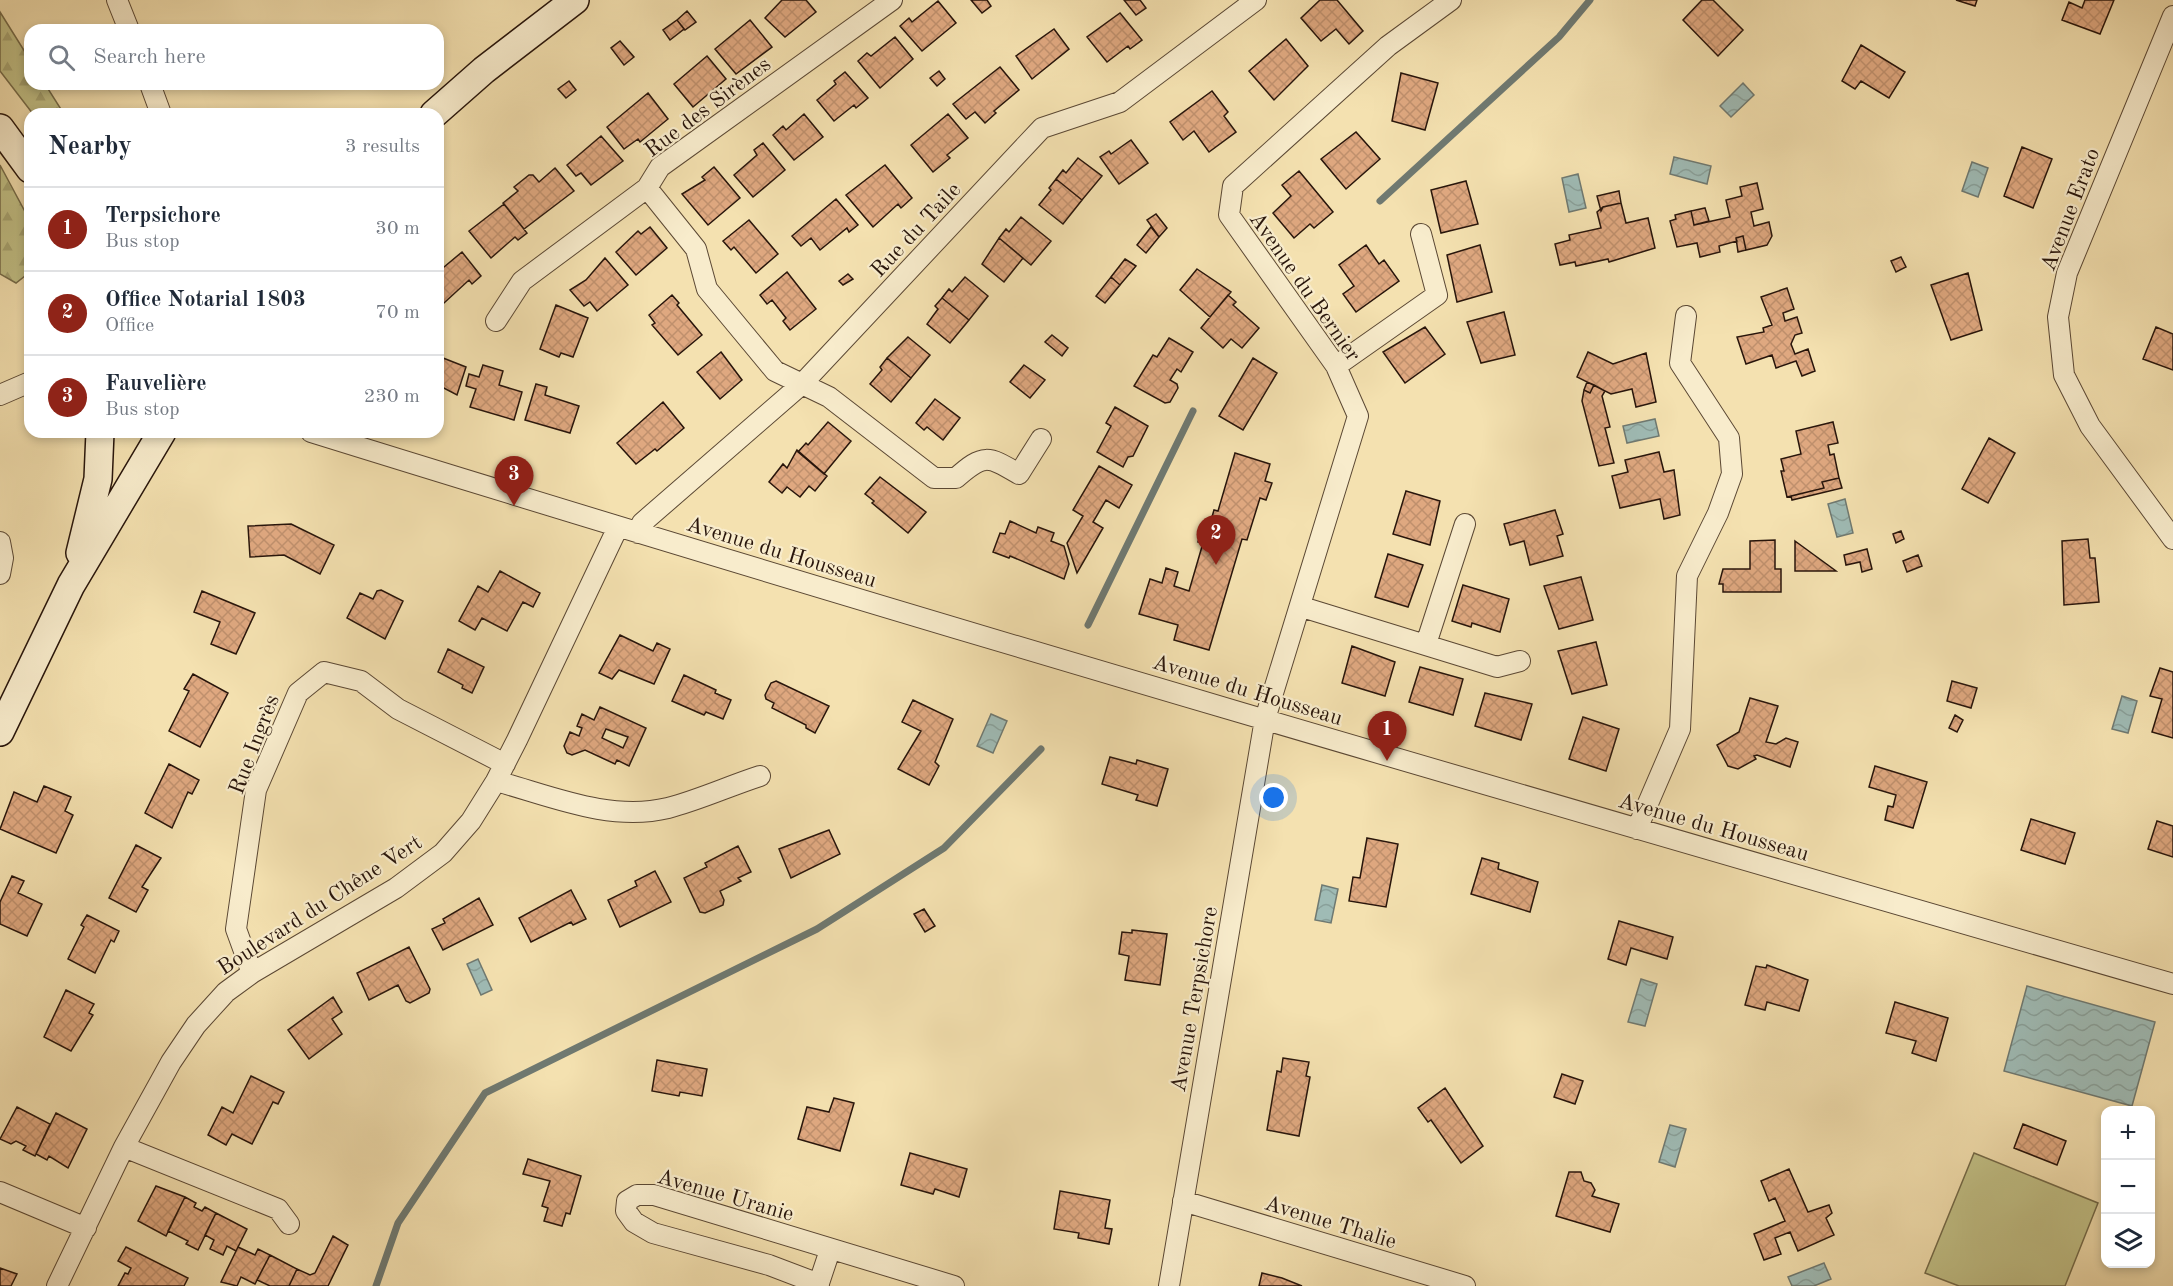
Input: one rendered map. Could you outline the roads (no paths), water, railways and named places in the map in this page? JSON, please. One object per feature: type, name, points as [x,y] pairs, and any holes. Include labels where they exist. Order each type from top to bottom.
[{"type":"main road","points":[[441,108],[484,70],[575,0]]},
{"type":"main road","points":[[0,128],[24,161]]},
{"type":"main road","points":[[71,585],[96,489],[101,452],[100,438]]},
{"type":"main road","points":[[0,732],[71,585],[158,438]]},
{"type":"street","points":[[117,0],[127,24]]},
{"type":"street","name":"Rue des Sirènes","points":[[892,0],[660,167],[647,188],[696,249],[707,289],[775,371],[829,397],[934,478],[956,478],[976,461],[993,459],[1019,474],[1041,439]]},
{"type":"street","name":"Avenue du Bernier","points":[[1265,719],[1302,607],[1358,416],[1336,366],[1229,215],[1233,186],[1388,46],[1451,0]]},
{"type":"street","name":"Rue du Taile","points":[[638,533],[642,523],[802,384],[1042,128],[1120,102],[1252,1]]},
{"type":"street","name":"Avenue Erato","points":[[2173,16],[2067,273],[2058,317],[2064,375],[2090,426],[2173,539]]},
{"type":"street","points":[[152,90],[159,108]]},
{"type":"street","points":[[496,321],[522,281],[647,188]]},
{"type":"street","points":[[1336,366],[1437,296],[1421,234]]},
{"type":"street","points":[[1637,829],[1680,729],[1687,576],[1718,513],[1732,474],[1729,438],[1680,363],[1686,316]]},
{"type":"street","points":[[0,395],[24,385]]},
{"type":"street","name":"Avenue du Housseau","points":[[330,438],[618,527],[1265,719],[2173,984]]},
{"type":"street","points":[[1426,644],[1465,524]]},
{"type":"street","name":"Boulevard du Chêne Vert","points":[[57,1286],[124,1147],[171,1062],[196,1025],[226,992],[252,974],[396,888],[442,853],[471,821],[501,773],[618,527]]},
{"type":"street","points":[[0,542],[3,558],[0,574]]},
{"type":"street","points":[[1302,607],[1497,666],[1520,661]]},
{"type":"street","name":"Rue Ingrès","points":[[252,974],[236,929],[256,790],[298,693],[324,672],[361,681],[398,709],[501,773]]},
{"type":"street","name":"Avenue Terpsichore","points":[[1169,1286],[1265,719]]},
{"type":"street","points":[[501,773],[574,804],[609,811],[641,812],[668,808],[760,776]]},
{"type":"street","points":[[124,1147],[278,1209],[289,1224]]},
{"type":"street","points":[[0,1192],[86,1228]]},
{"type":"street","name":"Avenue Uranie","points":[[819,1285],[769,1265],[653,1233],[634,1222],[626,1211],[627,1201],[637,1195],[654,1195],[954,1286]]},
{"type":"street","name":"Avenue Thalie","points":[[1183,1201],[1465,1286]]},
{"type":"street","points":[[819,1285],[830,1250]]},
{"type":"water","points":[[1743,83],[1754,95],[1731,117],[1720,106]]},
{"type":"water","points":[[1674,157],[1711,166],[1707,184],[1670,174]]},
{"type":"water","points":[[1972,162],[1988,168],[1978,197],[1962,191]]},
{"type":"water","points":[[1578,174],[1586,208],[1569,212],[1562,178]]},
{"type":"water","points":[[1655,419],[1659,436],[1627,443],[1623,426]]},
{"type":"water","points":[[1845,499],[1853,533],[1837,537],[1828,504]]},
{"type":"water","points":[[2122,696],[2137,701],[2128,733],[2112,729]]},
{"type":"water","points":[[991,714],[1007,721],[993,753],[977,746]]},
{"type":"water","points":[[1322,885],[1338,889],[1331,923],[1315,920]]},
{"type":"water","points":[[478,959],[492,990],[481,995],[467,964]]},
{"type":"water","points":[[1641,979],[1657,984],[1645,1026],[1628,1022]]},
{"type":"water","points":[[2027,986],[2155,1022],[2132,1106],[2004,1071]]},
{"type":"water","points":[[1670,1125],[1686,1129],[1675,1167],[1659,1162]]},
{"type":"water","points":[[1824,1263],[1831,1279],[1814,1286],[1792,1286],[1788,1277]]},
{"type":"waterway","points":[[1380,201],[1559,37],[1590,0]]},
{"type":"waterway","points":[[1088,625],[1193,411]]},
{"type":"waterway","points":[[376,1286],[398,1223],[485,1093],[817,929],[944,848],[1041,749]]},
{"type":"place","name":"Fauvelière","points":[[514,506]]},
{"type":"place","name":"Office Notarial 1803","points":[[1216,565]]},
{"type":"place","name":"Terpsichore","points":[[1387,761]]}]
